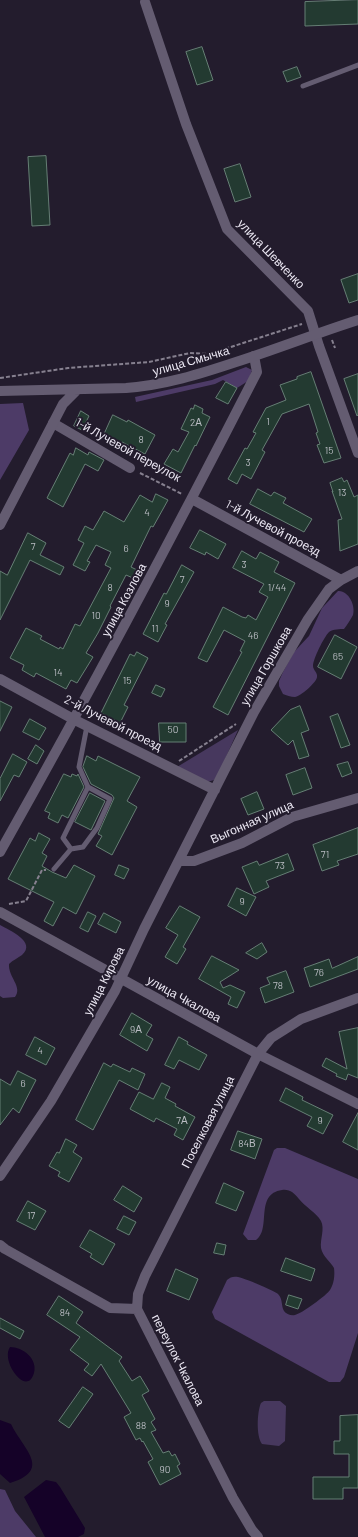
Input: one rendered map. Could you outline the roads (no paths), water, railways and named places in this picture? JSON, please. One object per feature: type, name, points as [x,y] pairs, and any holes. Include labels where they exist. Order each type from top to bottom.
[{"type":"street","name":"улица Шевченко","points":[[144,2],[186,124],[227,229],[308,311],[358,453]]},
{"type":"street","name":"улица Смычка","points":[[0,391],[133,388],[168,382],[254,356],[358,320]]},
{"type":"street","name":"улица Козлова","points":[[0,852],[74,720],[192,499],[257,372],[254,356]]},
{"type":"street","points":[[0,524],[63,404],[77,390]]},
{"type":"street","name":"1-й Лучевой переулок","points":[[53,423],[130,468]]},
{"type":"street","name":"1-й Лучевой проезд","points":[[192,499],[341,580]]},
{"type":"street","name":"улица Горшкова","points":[[215,790],[254,712],[320,600],[329,589],[341,580],[358,571]]},
{"type":"street","name":"2-й Лучевой проезд","points":[[0,678],[74,720],[215,790]]},
{"type":"street","name":"улица Кирова","points":[[0,1176],[51,1101],[122,979],[144,929],[215,790]]},
{"type":"street","name":"Выгонная улица","points":[[179,861],[194,861],[242,843],[292,817],[358,798]]},
{"type":"street","name":"улица Чкалова","points":[[3,908],[122,979],[258,1054],[358,1104]]},
{"type":"street","name":"Поселковая улица","points":[[137,1309],[138,1294],[145,1276],[258,1054],[271,1038],[301,1019],[358,998]]},
{"type":"street","name":"переулок Чкалова","points":[[0,1244],[12,1253],[110,1308],[137,1309],[233,1498],[252,1530],[258,1537]]},
{"type":"lane","points":[[303,86],[358,65]]},
{"type":"lane","points":[[54,869],[71,849],[83,847],[97,828],[110,799],[88,788],[79,767],[87,726]]},
{"type":"lane","points":[[71,849],[64,838],[88,788]]}]
